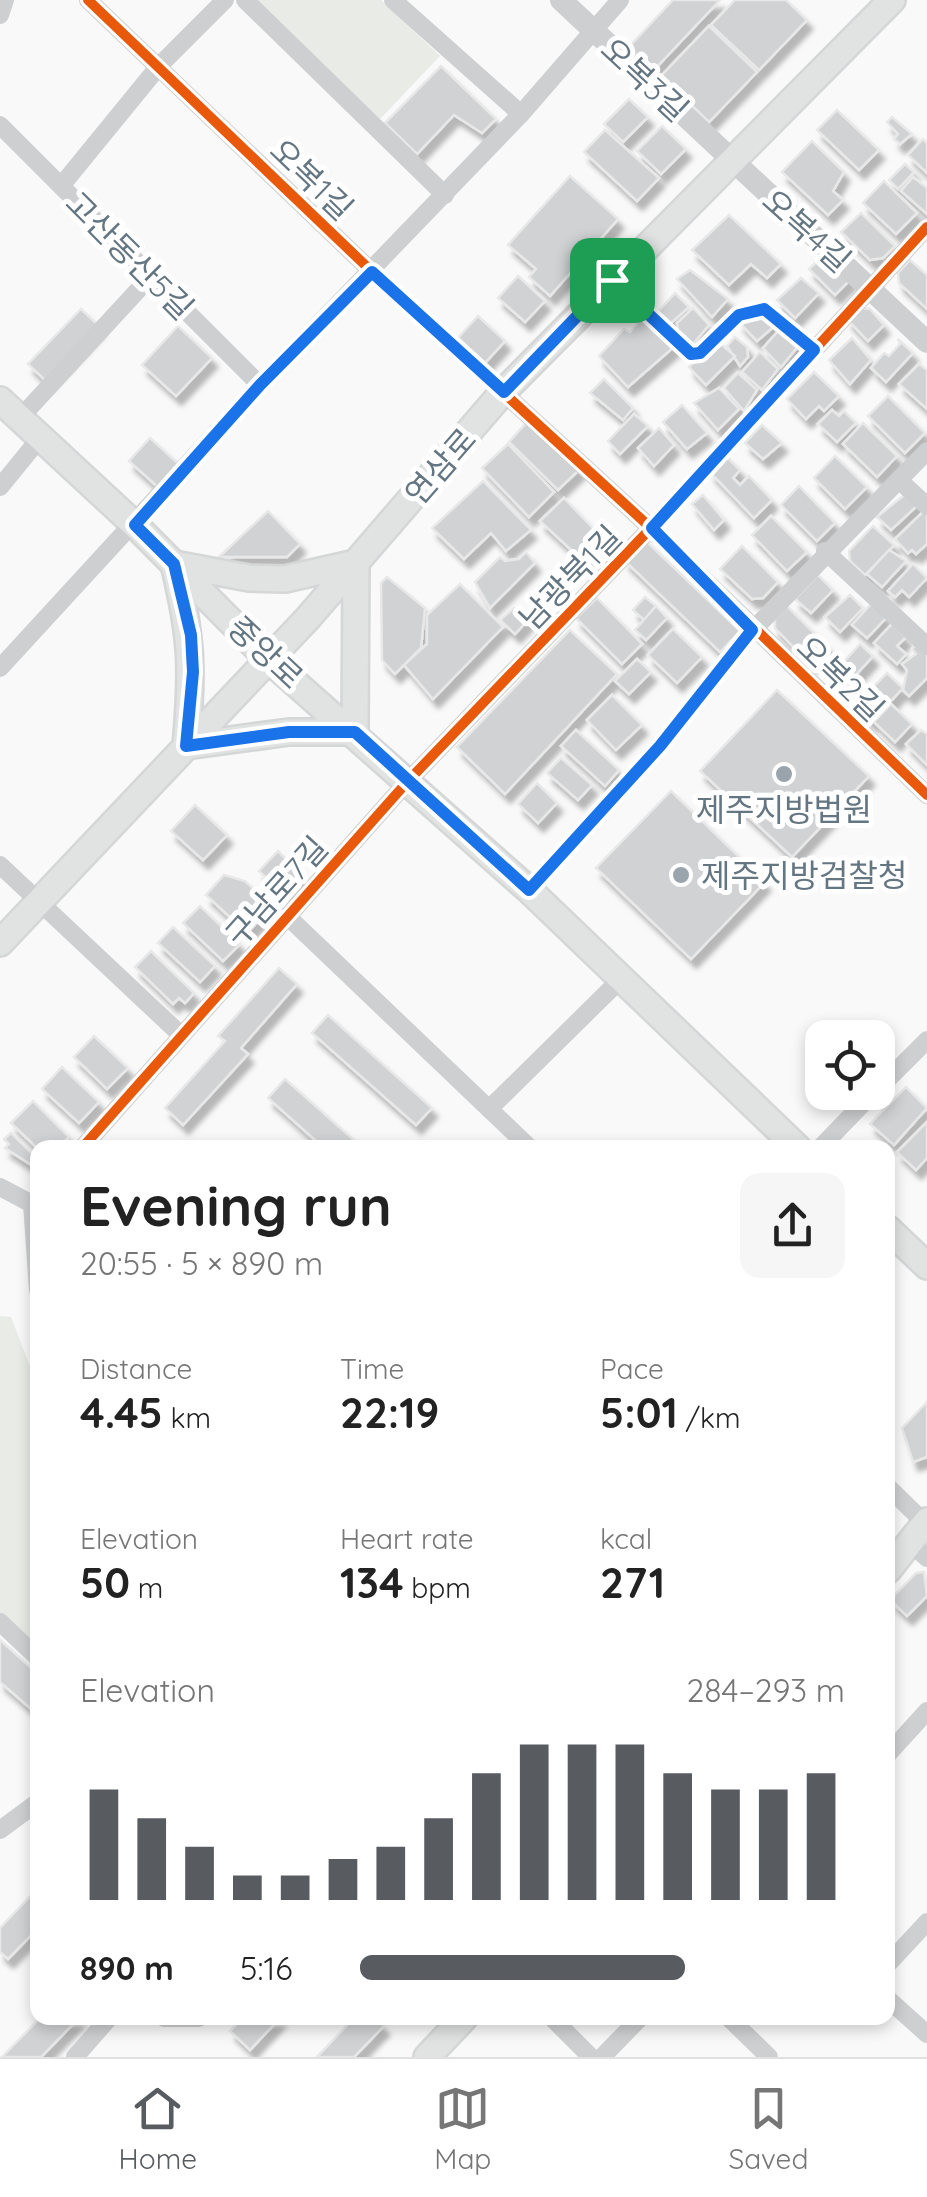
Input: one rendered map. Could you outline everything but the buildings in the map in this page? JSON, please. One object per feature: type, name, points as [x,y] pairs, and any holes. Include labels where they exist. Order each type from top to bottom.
[{"type":"main road","name":"연삼로","points":[[0,943],[356,563],[504,392],[730,159],[892,0]]},
{"type":"main road","name":"중앙로","points":[[0,400],[135,525],[268,659],[529,890],[790,1140]]},
{"type":"main road","points":[[356,563],[355,732],[289,732],[186,746],[192,653],[174,564],[249,578],[285,579],[356,563]]},
{"type":"main road","points":[[895,1236],[927,1266]]},
{"type":"main road","points":[[895,1563],[922,1537]]},
{"type":"main road","points":[[427,2057],[457,2025]]},
{"type":"street","points":[[0,15],[5,0]]},
{"type":"street","name":"오복1길","points":[[88,0],[372,272],[504,392]]},
{"type":"street","points":[[61,186],[159,66],[226,0]]},
{"type":"street","points":[[245,0],[444,195]]},
{"type":"street","points":[[393,0],[522,114]]},
{"type":"street","name":"오복3길","points":[[561,0],[730,159]]},
{"type":"street","points":[[3,660],[135,525],[260,385],[522,114],[620,0]]},
{"type":"street","name":"고산동산5길","points":[[0,125],[260,385]]},
{"type":"street","name":"오복4길","points":[[730,159],[927,342]]},
{"type":"street","name":"남광북1길","points":[[408,781],[652,528],[927,228]]},
{"type":"street","points":[[20,418],[151,276]]},
{"type":"street","points":[[612,280],[691,354],[700,353],[739,315],[764,309],[814,350]]},
{"type":"street","name":"오복2길","points":[[504,392],[652,528],[752,630],[927,795]]},
{"type":"street","points":[[0,487],[40,438]]},
{"type":"street","points":[[529,890],[660,746],[752,630],[825,551],[927,451]]},
{"type":"street","points":[[899,480],[927,506]]},
{"type":"street","points":[[825,551],[927,646]]},
{"type":"street","name":"구남로7길","points":[[91,1140],[408,781]]},
{"type":"street","points":[[0,865],[181,1035]]},
{"type":"street","name":"구남로7길","points":[[286,916],[522,1140]]},
{"type":"street","points":[[489,1109],[622,978]]},
{"type":"street","points":[[895,1072],[927,1040]]},
{"type":"street","points":[[828,1140],[857,1110]]},
{"type":"street","points":[[0,1187],[30,1199]]},
{"type":"street","points":[[895,1497],[922,1537]]},
{"type":"street","points":[[0,1622],[30,1650]]},
{"type":"street","points":[[895,1746],[927,1712]]},
{"type":"street","points":[[0,1830],[30,1808]]},
{"type":"street","points":[[895,1956],[927,1922]]},
{"type":"street","points":[[895,2005],[927,2034]]},
{"type":"street","points":[[75,2057],[103,2025]]},
{"type":"street","points":[[559,2025],[591,2057]]},
{"type":"street","points":[[602,2057],[633,2025]]},
{"type":"street","points":[[736,2025],[769,2057]]},
{"type":"shaded area","points":[[255,0],[381,0],[440,56],[380,119]]},
{"type":"shaded area","points":[[0,1316],[11,1317],[30,1367],[30,1651],[0,1622]]},
{"type":"cycle path","points":[[88,0],[386,285],[651,528],[927,795]]},
{"type":"cycle path","points":[[89,1140],[408,781],[651,528],[927,227]]},
{"type":"place","name":"제주지방법원","points":[[784,774]]},
{"type":"place","name":"제주지방검찰청","points":[[681,875]]},
{"type":"route","points":[[372,272],[504,392],[612,280],[691,354],[700,353],[739,315],[764,309],[814,350],[652,528],[752,630],[660,746],[529,890],[355,732],[289,732],[186,746],[193,672],[191,635],[174,564],[135,525],[260,385],[372,272]]}]
